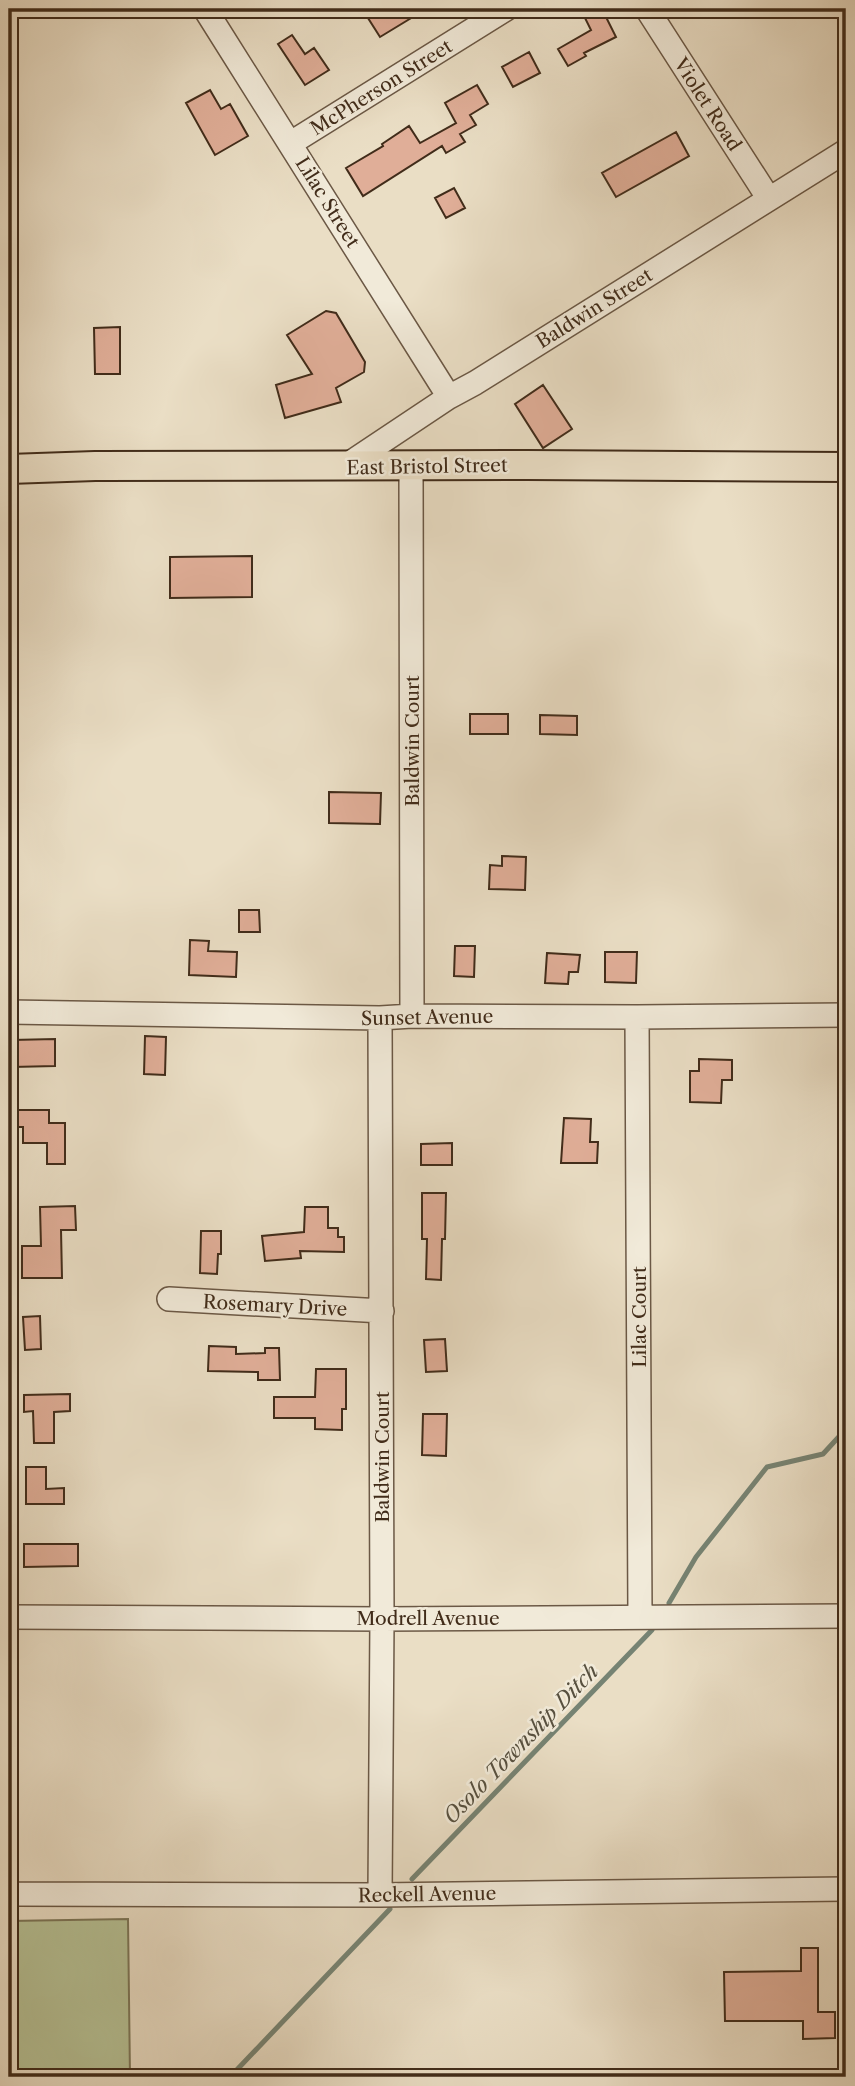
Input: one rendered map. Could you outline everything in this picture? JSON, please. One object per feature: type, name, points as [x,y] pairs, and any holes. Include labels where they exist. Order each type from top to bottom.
[{"type":"main road","name":"East Bristol Street","points":[[9,469],[94,466],[846,467]]},
{"type":"street","name":"Lilac Street","points":[[205,9],[450,397]]},
{"type":"street","name":"McPherson Street","points":[[291,143],[506,9]]},
{"type":"street","name":"Violet Road","points":[[646,9],[769,200]]},
{"type":"street","name":"Baldwin Street","points":[[344,467],[450,397],[846,151]]},
{"type":"street","name":"Baldwin Court","points":[[411,466],[412,1016]]},
{"type":"street","name":"Sunset Avenue","points":[[9,1012],[380,1018],[846,1015]]},
{"type":"street","name":"Lilac Court","points":[[637,1017],[640,1616]]},
{"type":"street","name":"Baldwin Court","points":[[380,1018],[380,1895]]},
{"type":"street","name":"Rosemary Drive","points":[[169,1299],[382,1311]]},
{"type":"street","name":"Modrell Avenue","points":[[9,1617],[382,1619],[846,1616]]},
{"type":"street","name":"Reckell Avenue","points":[[9,1891],[16,1894],[380,1895],[846,1889]]},
{"type":"green space","points":[[128,1919],[130,2077],[9,2077],[9,1921]]},
{"type":"building","points":[[383,9],[426,9],[380,37],[368,18]]},
{"type":"building","points":[[602,9],[616,37],[584,53],[586,56],[568,66],[558,49],[591,30],[585,18]]},
{"type":"building","points":[[292,35],[305,54],[314,48],[329,70],[305,85],[278,44]]},
{"type":"building","points":[[529,52],[540,73],[513,87],[502,67]]},
{"type":"building","points":[[477,85],[488,104],[470,115],[476,125],[460,134],[465,142],[446,153],[442,146],[363,196],[346,168],[383,146],[382,144],[409,126],[420,143],[456,123],[445,103]]},
{"type":"building","points":[[210,90],[221,109],[230,104],[248,136],[215,155],[186,103]]},
{"type":"building","points":[[676,132],[689,156],[616,197],[602,173]]},
{"type":"building","points":[[454,188],[465,208],[446,218],[435,198]]},
{"type":"building","points":[[326,311],[336,313],[365,362],[364,372],[336,388],[341,402],[285,418],[276,385],[312,374],[287,335]]},
{"type":"building","points":[[120,327],[120,374],[95,374],[94,328]]},
{"type":"building","points":[[543,385],[572,429],[543,448],[515,404]]},
{"type":"building","points":[[252,556],[252,597],[170,598],[170,557]]},
{"type":"building","points":[[470,714],[508,714],[508,734],[470,734]]},
{"type":"building","points":[[540,715],[577,716],[577,735],[540,734]]},
{"type":"building","points":[[329,792],[381,793],[380,824],[329,823]]},
{"type":"building","points":[[502,856],[526,857],[525,890],[489,889],[490,865],[502,866]]},
{"type":"building","points":[[239,910],[259,910],[260,932],[239,932]]},
{"type":"building","points":[[190,940],[209,941],[208,951],[237,952],[236,977],[189,975]]},
{"type":"building","points":[[455,946],[475,946],[474,977],[454,976]]},
{"type":"building","points":[[605,952],[637,952],[636,983],[605,982]]},
{"type":"building","points":[[547,953],[580,955],[578,972],[569,972],[568,984],[545,983]]},
{"type":"building","points":[[145,1036],[166,1037],[165,1075],[144,1074]]},
{"type":"building","points":[[55,1039],[55,1066],[12,1067],[12,1040]]},
{"type":"building","points":[[699,1059],[732,1060],[732,1080],[722,1080],[721,1103],[690,1102],[690,1071],[699,1071]]},
{"type":"building","points":[[13,1110],[49,1110],[49,1123],[65,1123],[65,1164],[47,1164],[47,1143],[23,1143],[23,1127],[13,1127]]},
{"type":"building","points":[[564,1118],[591,1119],[590,1142],[598,1142],[597,1163],[561,1163]]},
{"type":"building","points":[[452,1143],[452,1165],[421,1165],[421,1144]]},
{"type":"building","points":[[422,1193],[446,1193],[441,1280],[426,1279],[427,1239],[422,1239]]},
{"type":"building","points":[[75,1206],[76,1230],[61,1230],[62,1278],[22,1278],[22,1246],[41,1246],[40,1207]]},
{"type":"building","points":[[305,1207],[328,1207],[328,1228],[338,1228],[338,1237],[344,1237],[344,1252],[300,1251],[301,1258],[265,1261],[262,1236],[304,1232]]},
{"type":"building","points":[[201,1231],[221,1231],[221,1254],[218,1254],[217,1274],[200,1273]]},
{"type":"building","points":[[40,1316],[41,1349],[25,1350],[23,1317]]},
{"type":"building","points":[[445,1339],[447,1371],[426,1372],[424,1340]]},
{"type":"building","points":[[209,1346],[236,1347],[236,1354],[265,1353],[265,1348],[279,1348],[280,1380],[258,1380],[258,1372],[208,1371]]},
{"type":"building","points":[[316,1369],[346,1369],[346,1409],[342,1409],[342,1430],[315,1429],[315,1418],[274,1418],[274,1397],[315,1397]]},
{"type":"building","points":[[70,1394],[70,1411],[54,1412],[54,1443],[34,1443],[33,1411],[24,1412],[24,1395]]},
{"type":"building","points":[[423,1414],[447,1414],[446,1456],[422,1455]]},
{"type":"building","points":[[26,1467],[46,1467],[46,1489],[64,1488],[64,1504],[26,1504]]},
{"type":"building","points":[[24,1544],[78,1544],[78,1566],[24,1567]]},
{"type":"building","points":[[801,1948],[818,1948],[818,2012],[835,2012],[835,2038],[803,2039],[803,2021],[725,2021],[724,1972],[801,1971]]},
{"type":"waterway","name":"Osolo Township Ditch","points":[[669,1603],[696,1557],[767,1467],[823,1454],[846,1429]]},
{"type":"waterway","name":"Osolo Township Ditch","points":[[412,1879],[652,1630]]},
{"type":"waterway","name":"Osolo Township Ditch","points":[[230,2077],[390,1909]]}]
